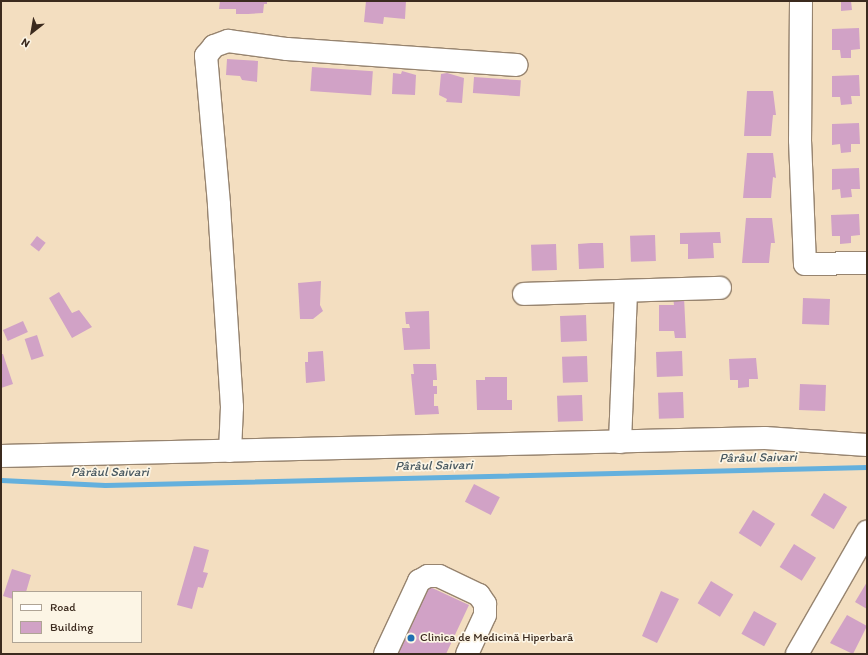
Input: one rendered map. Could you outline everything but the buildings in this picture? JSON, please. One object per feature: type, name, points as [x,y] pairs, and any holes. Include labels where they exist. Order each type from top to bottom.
[{"type":"street","points":[[801,1],[800,140],[805,264],[867,263]]},
{"type":"street","points":[[230,451],[230,376],[219,204],[206,56],[214,46],[228,41],[287,49],[516,65]]},
{"type":"street","points":[[524,294],[720,288]]},
{"type":"street","points":[[620,442],[626,290]]},
{"type":"street","points":[[1,456],[765,438],[867,446]]},
{"type":"street","points":[[797,654],[867,532]]},
{"type":"street","points":[[385,654],[419,582],[428,576],[439,576],[479,595],[485,604],[484,615],[467,654]]},
{"type":"waterway","name":"Pârâul Saivari","points":[[1,480],[105,485],[867,467]]},
{"type":"place","name":"Clinica de Medicină Hiperbară","points":[[411,638]]}]
